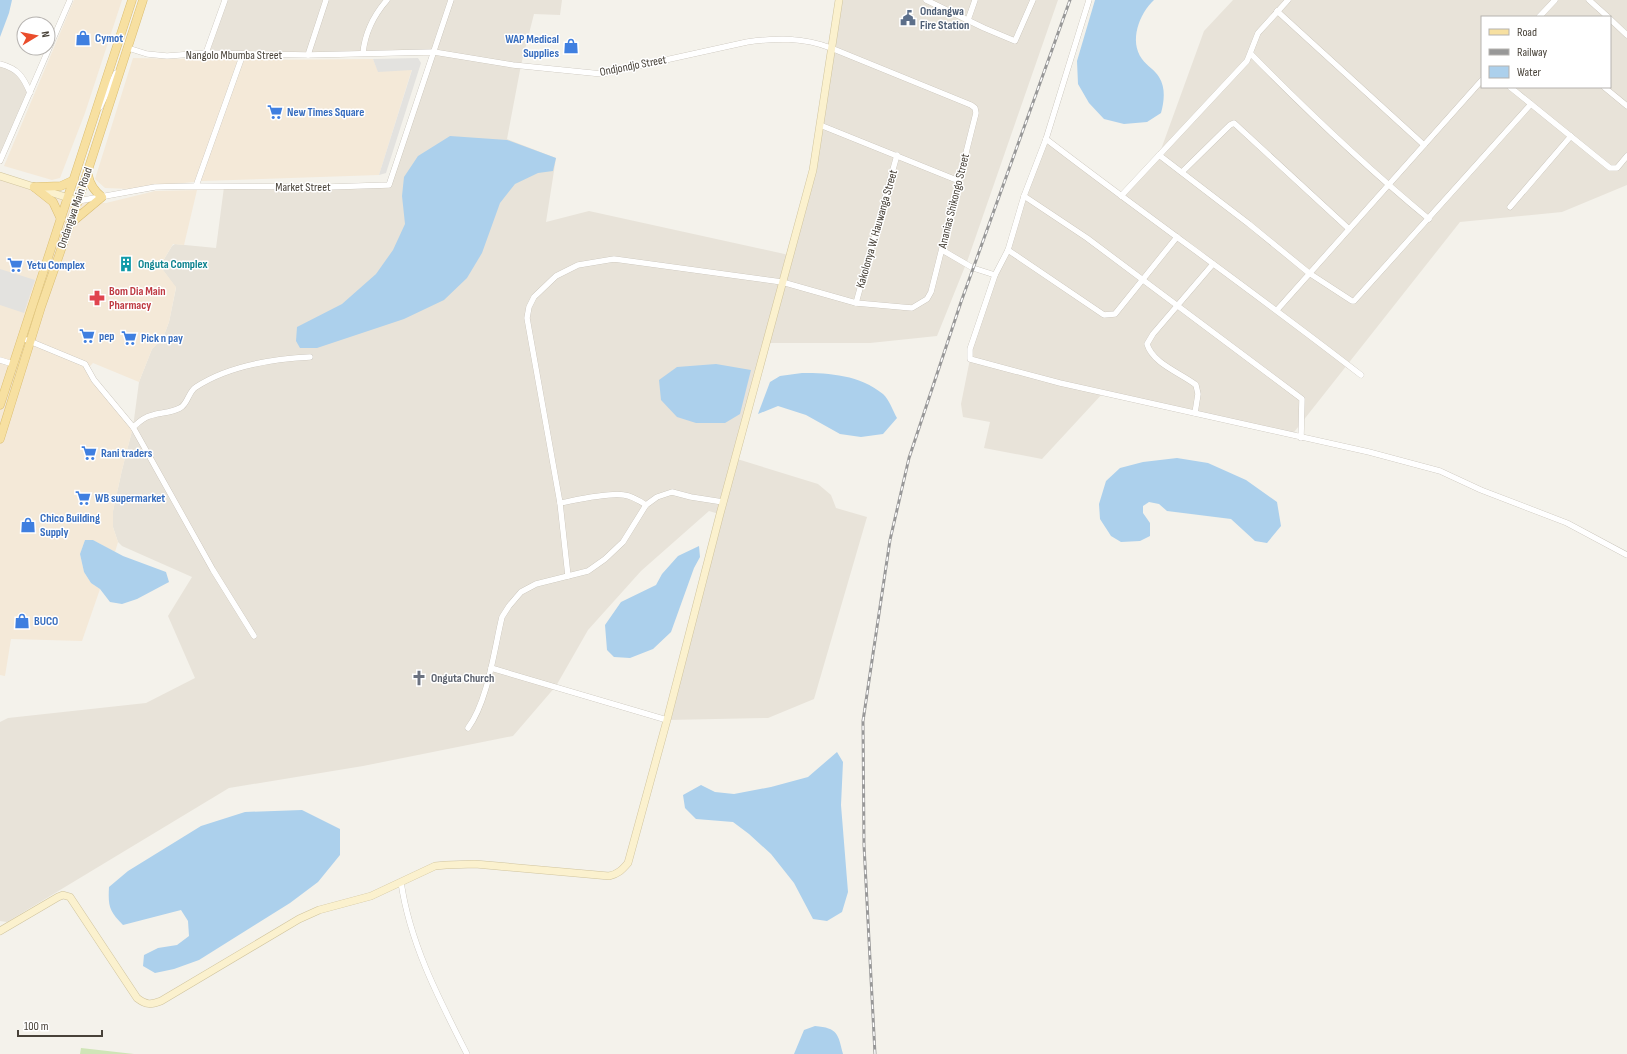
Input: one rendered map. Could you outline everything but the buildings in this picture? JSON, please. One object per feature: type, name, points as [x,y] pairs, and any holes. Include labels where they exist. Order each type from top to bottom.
[{"type":"main road","name":"Ondangwa Main Road","points":[[0,405],[132,0]]},
{"type":"main road","name":"Ondangwa Main Road","points":[[0,439],[30,342],[71,223],[143,0]]},
{"type":"main road","points":[[71,223],[102,197],[96,192],[89,182],[87,174]]},
{"type":"main road","points":[[34,187],[61,186],[74,180]]},
{"type":"main road","points":[[34,187],[52,202],[61,219]]},
{"type":"street","points":[[0,161],[70,0]]},
{"type":"street","points":[[206,53],[226,0]]},
{"type":"street","points":[[308,55],[326,0]]},
{"type":"street","points":[[363,53],[364,40],[367,31],[381,6],[387,0]]},
{"type":"street","points":[[434,52],[451,0]]},
{"type":"street","points":[[0,931],[58,897],[63,895],[70,897],[137,998],[144,1004],[152,1004],[161,1001],[299,918],[319,910],[371,896],[435,866],[475,864],[609,876],[622,870],[628,863],[667,720],[723,502],[813,170],[839,0]]},
{"type":"street","points":[[926,0],[1015,41],[1033,0]]},
{"type":"street","points":[[968,20],[975,0]]},
{"type":"street","points":[[1089,0],[1046,139],[1024,196],[1008,250],[995,275],[970,349],[970,359],[1060,383],[1369,452],[1440,471],[1481,490],[1567,523],[1627,555]]},
{"type":"street","points":[[1121,196],[1247,61],[1258,33],[1288,0]]},
{"type":"street","points":[[1540,16],[1555,0]]},
{"type":"street","points":[[1589,0],[1607,16]]},
{"type":"street","points":[[1277,11],[1424,145]]},
{"type":"street","points":[[1611,20],[1627,35]]},
{"type":"street","name":"Ondjondjo Street","points":[[434,52],[513,65],[602,74],[771,38],[793,38],[817,43],[831,48]]},
{"type":"street","points":[[89,133],[128,48]]},
{"type":"street","name":"Nangolo Mbumba Street","points":[[128,48],[147,54],[168,56],[206,53],[308,55],[434,52]]},
{"type":"street","name":"Ananias Shikongo Street","points":[[568,576],[560,503],[527,318],[529,307],[534,297],[556,276],[578,265],[614,259],[782,282],[856,303],[912,308],[921,304],[927,299],[931,292],[976,113],[975,108],[971,105],[831,48]]},
{"type":"street","name":"Market Street","points":[[78,201],[155,187],[327,187],[389,185],[434,52]]},
{"type":"street","points":[[196,186],[243,54]]},
{"type":"street","points":[[1251,54],[1306,110],[1388,185],[1429,219]]},
{"type":"street","points":[[0,64],[9,66],[19,73],[24,78],[30,93]]},
{"type":"street","points":[[1277,310],[1481,81]]},
{"type":"street","points":[[1511,88],[1610,168],[1617,168],[1627,156]]},
{"type":"street","points":[[1605,88],[1627,106]]},
{"type":"street","points":[[1159,155],[1249,224],[1309,274],[1350,301],[1354,301],[1531,104]]},
{"type":"street","points":[[1182,172],[1230,125],[1234,124],[1349,229]]},
{"type":"street","name":"Kakolonya W. Hauwanga Street","points":[[820,125],[898,155],[959,181]]},
{"type":"street","points":[[1510,207],[1571,136]]},
{"type":"street","points":[[1046,139],[1277,310],[1361,375]]},
{"type":"street","name":"Kakolonya W. Hauwanga Street","points":[[856,303],[898,155]]},
{"type":"street","points":[[0,176],[78,201]]},
{"type":"street","points":[[1024,196],[1087,238],[1302,399],[1301,438]]},
{"type":"street","points":[[1008,250],[1104,315],[1115,314],[1177,237]]},
{"type":"street","points":[[942,250],[973,268],[995,275]]},
{"type":"street","points":[[1195,413],[1198,394],[1196,385],[1157,359],[1149,350],[1147,344],[1153,334],[1213,264]]},
{"type":"street","points":[[22,338],[85,364],[94,380],[133,428],[213,570],[254,636]]},
{"type":"street","points":[[133,428],[145,418],[174,411],[184,406],[192,390],[217,377],[235,370],[270,361],[310,357]]},
{"type":"street","points":[[0,360],[14,364]]},
{"type":"street","points":[[468,728],[476,718],[502,617],[521,592],[536,584],[588,571],[605,559],[623,542],[646,505],[657,496],[672,492],[691,497],[723,502]]},
{"type":"street","points":[[560,503],[613,494],[624,494],[637,499],[646,505]]},
{"type":"street","points":[[490,668],[667,720]]},
{"type":"street","points":[[401,882],[409,922],[418,949],[442,1006],[467,1054]]},
{"type":"shaded area","points":[[74,0],[122,0],[85,113],[60,178],[52,180],[4,166],[50,56],[56,56],[56,43]]},
{"type":"shaded area","points":[[225,0],[562,0],[560,15],[534,14],[521,65],[507,139],[556,158],[546,222],[589,211],[789,255],[813,170],[839,0],[1058,0],[968,259],[937,336],[870,343],[766,343],[734,458],[818,484],[831,495],[836,508],[867,517],[814,699],[768,718],[667,720],[719,514],[709,511],[641,571],[588,630],[556,686],[513,736],[363,766],[229,788],[7,922],[0,921],[0,722],[8,718],[146,703],[195,678],[168,616],[192,577],[122,546],[118,542],[113,527],[113,511],[133,427],[139,382],[152,349],[163,338],[169,322],[176,288],[160,266],[172,246],[175,244],[216,248],[224,187],[389,185],[434,52],[206,53]]},
{"type":"shaded area","points":[[1233,0],[1627,0],[1627,185],[1562,212],[1460,222],[1291,436],[1103,393],[1042,459],[984,448],[990,422],[963,417],[961,404],[970,359],[970,349],[995,275],[1008,250],[1046,139],[1121,196],[1159,155],[1204,31]]},
{"type":"shaded area","points":[[133,58],[247,60],[373,59],[378,71],[412,69],[379,175],[202,181],[130,189],[105,188],[95,179]]},
{"type":"shaded area","points":[[418,58],[421,63],[386,173],[379,175],[412,70],[378,72],[373,59]]},
{"type":"shaded area","points":[[0,64],[19,73],[30,93],[0,161]]},
{"type":"shaded area","points":[[0,176],[78,201],[106,203],[155,191],[197,190],[184,245],[173,244],[160,266],[176,287],[169,322],[163,338],[152,349],[139,382],[93,363],[88,368],[133,427],[113,511],[113,527],[118,542],[115,552],[93,540],[85,540],[80,554],[84,572],[91,583],[100,589],[82,641],[11,639],[5,676],[0,675]]},
{"type":"shaded area","points":[[0,269],[35,280],[24,313],[0,305]]},
{"type":"green space","points":[[81,1048],[134,1054],[80,1054]]},
{"type":"water","points":[[0,0],[12,0],[0,37]]},
{"type":"water","points":[[1095,0],[1154,0],[1140,20],[1136,36],[1138,52],[1142,59],[1159,77],[1164,90],[1164,100],[1161,113],[1147,122],[1124,124],[1104,119],[1089,103],[1078,84],[1077,61]]},
{"type":"water","points":[[450,136],[507,140],[556,158],[553,171],[538,173],[515,184],[500,203],[482,253],[467,278],[444,300],[404,319],[317,348],[300,348],[296,341],[297,327],[342,304],[376,274],[393,250],[405,224],[402,196],[404,177],[418,156]]},
{"type":"water","points":[[716,364],[751,370],[740,414],[725,423],[696,423],[677,417],[661,400],[659,380],[677,367]]},
{"type":"water","points":[[802,373],[844,376],[865,383],[885,396],[897,418],[883,434],[861,437],[840,434],[806,415],[778,406],[758,414],[770,382],[780,376]]},
{"type":"water","points":[[1177,458],[1208,463],[1246,480],[1277,502],[1281,526],[1267,543],[1255,541],[1231,519],[1167,511],[1159,504],[1149,502],[1143,506],[1143,513],[1150,523],[1150,536],[1140,541],[1121,542],[1111,536],[1100,519],[1099,504],[1106,481],[1120,468],[1143,462]]},
{"type":"water","points":[[85,540],[93,540],[123,556],[166,572],[169,582],[137,599],[122,604],[110,602],[100,589],[91,583],[84,572],[80,554]]},
{"type":"water","points":[[699,546],[700,557],[694,568],[671,632],[653,649],[630,658],[614,657],[607,650],[605,625],[621,602],[656,585],[662,574],[678,556]]},
{"type":"water","points":[[837,752],[843,762],[841,805],[848,892],[842,912],[827,921],[813,919],[794,883],[771,854],[749,834],[733,822],[696,819],[685,808],[683,795],[701,785],[715,792],[734,794],[771,787],[808,777]]},
{"type":"water","points":[[302,810],[340,829],[340,855],[318,882],[290,903],[199,960],[174,969],[155,973],[143,966],[144,955],[158,948],[177,945],[189,936],[188,921],[181,910],[123,925],[110,908],[109,887],[128,871],[201,826],[245,812]]},
{"type":"water","points":[[815,1026],[828,1028],[836,1033],[840,1041],[843,1054],[794,1054],[804,1030]]},
{"type":"railway","points":[[875,1054],[864,845],[863,721],[890,540],[909,458],[961,302],[1070,0]]},
{"type":"place","name":"Ondangwa Fire Station","points":[[908,18]]},
{"type":"place","name":"Cymot","points":[[83,38]]},
{"type":"place","name":"WAP Medical Supplies","points":[[571,46]]},
{"type":"place","name":"New Times Square","points":[[275,112]]},
{"type":"place","name":"Onguta Complex","points":[[126,264]]},
{"type":"place","name":"Yetu Complex","points":[[15,265]]},
{"type":"place","name":"Bom Dia Main Pharmacy","points":[[97,298]]},
{"type":"place","name":"pep","points":[[87,336]]},
{"type":"place","name":"Pick n pay","points":[[129,338]]},
{"type":"place","name":"Rani traders","points":[[89,453]]},
{"type":"place","name":"WB supermarket","points":[[83,498]]},
{"type":"place","name":"Chico Building Supply","points":[[28,525]]},
{"type":"place","name":"BUCO","points":[[22,621]]},
{"type":"place","name":"Onguta Church","points":[[419,678]]}]
